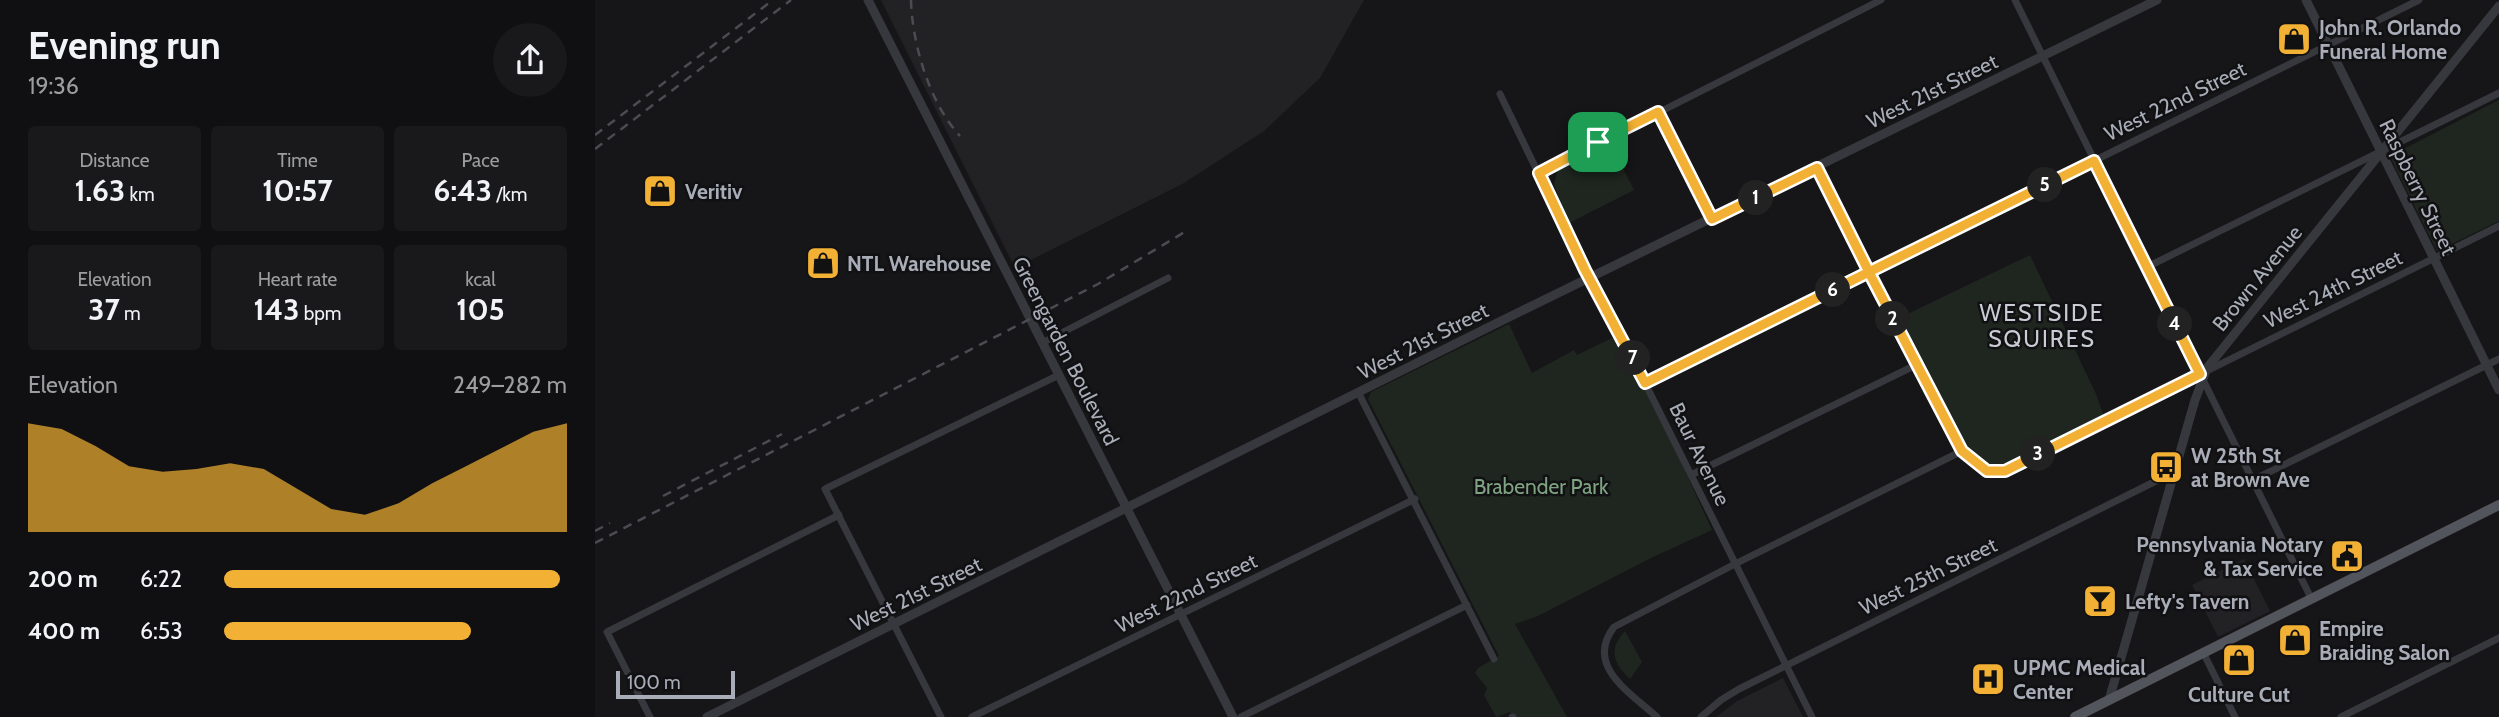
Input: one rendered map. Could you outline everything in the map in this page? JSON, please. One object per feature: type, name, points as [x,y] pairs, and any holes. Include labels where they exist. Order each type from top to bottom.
[{"type":"main road","points":[[2075,717],[2499,505]]},
{"type":"street","name":"Greengarden Boulevard","points":[[868,0],[1233,717]]},
{"type":"street","points":[[1539,173],[1881,0]]},
{"type":"street","points":[[2015,0],[2203,375],[2311,598]]},
{"type":"street","name":"West 21st Street","points":[[707,717],[1590,278],[2157,0]]},
{"type":"street","name":"Raspberry Street","points":[[2306,0],[2499,390]]},
{"type":"street","name":"West 22nd Street","points":[[1645,383],[2419,0]]},
{"type":"street","name":"Brown Avenue","points":[[2109,700],[2203,375],[2499,6]]},
{"type":"street","points":[[2147,267],[2499,93]]},
{"type":"street","name":"Baur Avenue","points":[[1500,94],[1812,717]]},
{"type":"street","points":[[1658,112],[1712,219]]},
{"type":"street","points":[[1657,717],[1610,673],[1604,656],[1605,643],[1612,630],[1620,623],[1962,451],[1817,168]]},
{"type":"street","name":"West 24th Street","points":[[1962,451],[1981,469],[1993,473],[2005,471],[2499,226]]},
{"type":"street","points":[[1042,343],[1168,278]]},
{"type":"street","points":[[2253,480],[2499,359]]},
{"type":"street","points":[[1691,475],[1916,365]]},
{"type":"street","points":[[941,717],[825,489],[1059,375]]},
{"type":"street","points":[[1359,394],[1495,659]]},
{"type":"street","name":"West 25th Street","points":[[1701,717],[1730,694],[2174,472]]},
{"type":"street","name":"West 22nd Street","points":[[972,717],[1415,499]]},
{"type":"street","points":[[650,717],[607,632],[839,515]]},
{"type":"street","points":[[1241,717],[1467,605]]},
{"type":"street","points":[[2340,717],[2499,638]]},
{"type":"street","points":[[2203,652],[2235,717]]},
{"type":"shaded area","points":[[881,0],[1364,0],[1320,78],[1264,131],[1184,183],[1015,268]]},
{"type":"shaded area","points":[[2244,559],[2270,611],[2218,637],[2192,585]]},
{"type":"shaded area","points":[[1783,678],[1803,717],[1716,717],[1737,701]]},
{"type":"green space","points":[[2499,100],[2499,221],[2437,251],[2392,161],[2392,155]]},
{"type":"green space","points":[[1609,141],[1634,190],[1569,223],[1554,185],[1558,169]]},
{"type":"green space","points":[[2030,255],[2104,416],[2001,467],[1977,457],[1967,447],[1897,319]]},
{"type":"green space","name":"Brabender Park","points":[[1509,324],[1532,373],[1574,350],[1577,355],[1616,336],[1663,423],[1712,530],[1538,616],[1515,624],[1567,717],[1513,717],[1510,712],[1496,717],[1484,695],[1487,688],[1475,673],[1478,668],[1499,656],[1368,399],[1371,392]]},
{"type":"green space","points":[[1625,631],[1642,662],[1630,679],[1616,662],[1615,656],[1616,644]]},
{"type":"railway","points":[[595,135],[773,0]]},
{"type":"railway","points":[[595,149],[791,0]]},
{"type":"railway","points":[[911,0],[915,35],[925,72],[940,107],[960,136]]},
{"type":"railway","points":[[595,543],[1098,284],[1188,230]]},
{"type":"railway","points":[[663,496],[782,434]]},
{"type":"railway","points":[[595,531],[610,523]]},
{"type":"place","name":"John R. Orlando Funeral Home","points":[[2294,39]]},
{"type":"place","name":"Veritiv","points":[[660,191]]},
{"type":"place","name":"NTL Warehouse","points":[[823,263]]},
{"type":"place","name":"W 25th St at Brown Ave","points":[[2166,467]]},
{"type":"place","name":"Pennsylvania Notary & Tax Service","points":[[2347,556]]},
{"type":"place","name":"Lefty's Tavern","points":[[2100,601]]},
{"type":"place","name":"Empire Braiding Salon","points":[[2295,640]]},
{"type":"place","name":"Culture Cut","points":[[2239,660]]},
{"type":"place","name":"UPMC Medical Center","points":[[1988,679]]},
{"type":"district","name":"WESTSIDE SQUIRES","points":[[2042,326]]},
{"type":"route","points":[[1598,142],[1539,173],[1585,270],[1645,383],[1869,272],[2094,161],[2200,374],[2005,471],[1993,473],[1981,469],[1962,451],[1916,365],[1873,280],[1869,272],[1865,264],[1817,168],[1712,219],[1658,112],[1598,142]]}]
